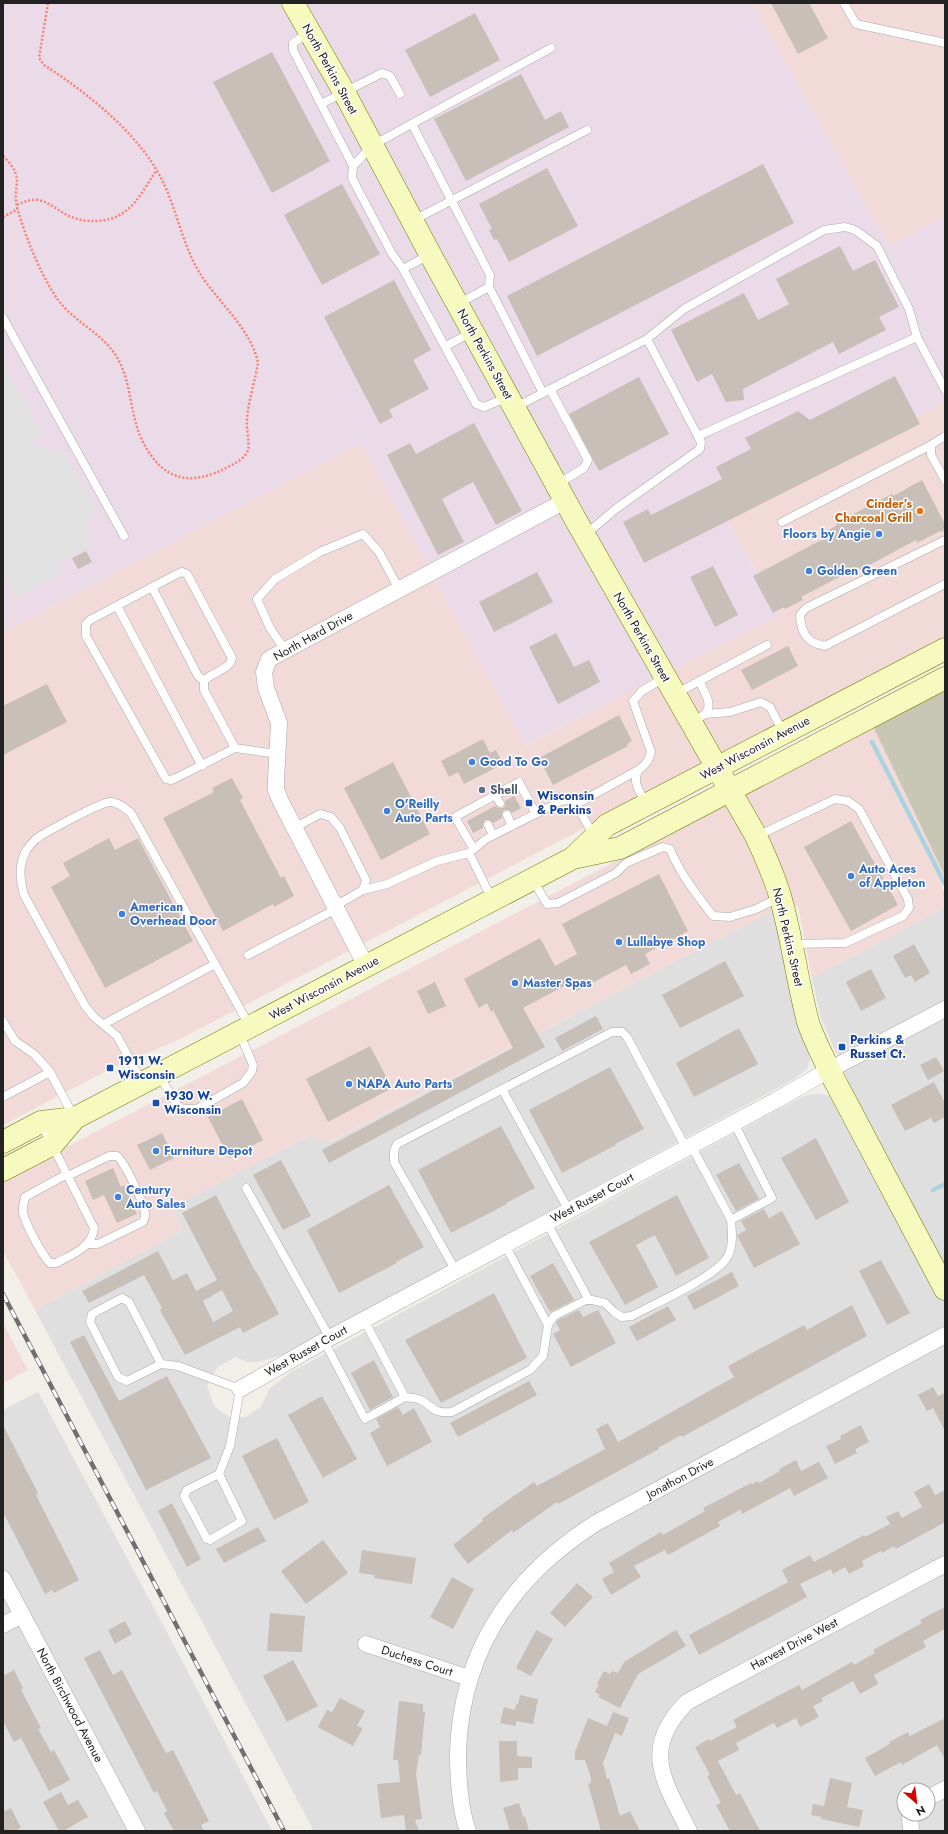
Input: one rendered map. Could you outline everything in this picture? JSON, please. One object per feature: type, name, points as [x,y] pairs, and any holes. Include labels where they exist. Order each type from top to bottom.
[{"type":"main road","name":"North Perkins Street","points":[[293,3],[373,145],[430,254],[584,535],[670,686],[698,718],[717,768],[756,836],[771,870],[780,897],[809,1023],[829,1070],[945,1289]]},
{"type":"main road","name":"West Wisconsin Avenue","points":[[611,850],[607,825],[945,649]]},
{"type":"main road","name":"West Wisconsin Avenue","points":[[3,1142],[41,1122],[75,1118],[573,858],[611,850],[945,678]]},
{"type":"main road","name":"West Wisconsin Avenue","points":[[3,1170],[53,1144],[75,1118]]},
{"type":"street","name":"North Hard Drive","points":[[366,966],[294,828],[276,790],[279,724],[266,688],[264,672],[269,659],[399,589],[561,493]]},
{"type":"street","name":"West Russet Court","points":[[240,1389],[327,1339],[547,1223],[734,1123],[829,1070],[945,1009]]},
{"type":"street","name":"Jonathon Drive","points":[[468,1831],[462,1806],[458,1761],[461,1717],[469,1678],[484,1643],[500,1614],[536,1569],[570,1540],[596,1523],[945,1335]]},
{"type":"street","name":"Harvest Drive West","points":[[689,1831],[667,1787],[662,1773],[660,1760],[661,1742],[666,1727],[677,1711],[687,1702],[945,1564]]},
{"type":"street","name":"North Birchwood Avenue","points":[[3,1579],[137,1831]]},
{"type":"street","points":[[3,1625],[22,1615]]},
{"type":"street","name":"Duchess Court","points":[[366,1644],[469,1678]]},
{"type":"street","points":[[936,1794],[945,1789]]},
{"type":"lane","points":[[844,3],[856,24],[945,43]]},
{"type":"lane","points":[[310,33],[293,43],[293,50],[353,166],[352,178],[392,254],[403,269],[446,346],[476,404],[484,407],[511,402],[547,391],[647,339],[684,309],[824,230],[845,226],[854,230],[877,246],[909,309],[918,337],[945,390]]},
{"type":"lane","points":[[353,166],[373,145],[551,48]]},
{"type":"lane","points":[[321,104],[382,73],[390,76],[400,94]]},
{"type":"lane","points":[[412,124],[490,275],[490,287],[547,391],[588,460],[584,468],[561,493]]},
{"type":"lane","points":[[412,220],[587,130]]},
{"type":"lane","points":[[403,269],[430,254]]},
{"type":"lane","points":[[458,304],[490,287]]},
{"type":"lane","points":[[3,318],[124,536]]},
{"type":"lane","points":[[446,346],[472,331]]},
{"type":"lane","points":[[698,436],[918,337]]},
{"type":"lane","points":[[584,535],[617,508],[700,449],[701,442],[647,339]]},
{"type":"lane","points":[[782,522],[931,445],[945,436]]},
{"type":"lane","points":[[931,445],[931,455],[945,480]]},
{"type":"lane","points":[[285,650],[270,628],[257,599],[276,579],[320,552],[363,534],[379,552],[399,589]]},
{"type":"lane","points":[[945,540],[806,608],[800,615],[801,624],[808,639],[814,644],[825,646],[945,584]]},
{"type":"lane","points":[[235,748],[204,690],[204,681],[206,678],[228,666],[232,658],[190,577],[187,574],[182,572],[86,624],[86,636],[162,775],[166,779],[171,780],[202,766],[235,748],[277,754]]},
{"type":"lane","points":[[152,587],[198,676],[204,681]]},
{"type":"lane","points":[[117,606],[202,766]]},
{"type":"lane","points":[[575,805],[640,769],[649,761],[652,752],[633,701],[642,691],[699,682],[767,645]]},
{"type":"lane","points":[[698,718],[708,709],[708,701],[699,682]]},
{"type":"lane","points":[[698,718],[730,712],[761,702],[770,707],[783,734]]},
{"type":"lane","points":[[640,769],[636,777],[636,787],[647,804]]},
{"type":"lane","points":[[492,900],[455,817],[519,782],[536,814]]},
{"type":"lane","points":[[495,795],[500,803]]},
{"type":"lane","points":[[756,836],[835,798],[848,801],[860,809],[908,899],[909,908],[903,916],[845,943],[791,944]]},
{"type":"lane","points":[[248,955],[335,908],[363,890],[387,884],[437,861],[471,850],[493,835],[561,801],[568,800],[575,805],[611,850],[616,873],[558,903],[547,904],[533,879]]},
{"type":"lane","points":[[110,802],[122,805],[130,813],[215,964],[244,1029],[253,1065],[252,1072],[244,1083],[197,1109],[183,1109],[176,1105],[150,1078],[118,1036],[94,1017],[85,1006],[24,895],[20,879],[20,866],[27,850],[36,839],[96,806],[110,802]]},
{"type":"lane","points":[[476,806],[481,814]]},
{"type":"lane","points":[[294,828],[320,814],[331,817],[340,828],[366,880],[363,890]]},
{"type":"lane","points":[[507,815],[512,826]]},
{"type":"lane","points":[[488,826],[493,835]]},
{"type":"lane","points":[[611,850],[663,847],[670,849],[680,870],[696,895],[713,916],[730,917],[756,909],[780,897]]},
{"type":"lane","points":[[104,1024],[215,964]]},
{"type":"lane","points":[[3,1021],[15,1041],[34,1054],[50,1072],[75,1118]]},
{"type":"lane","points":[[246,1188],[327,1339],[365,1419],[405,1397],[420,1399],[435,1411],[443,1413],[452,1412],[530,1370],[543,1356],[546,1348],[545,1339],[548,1324],[554,1316],[589,1300],[605,1303],[614,1312],[622,1317],[632,1316],[716,1270],[727,1258],[731,1246],[731,1220],[627,1037],[622,1032],[612,1032],[397,1144],[394,1151],[394,1162],[456,1271]]},
{"type":"lane","points":[[3,1097],[50,1072]]},
{"type":"lane","points":[[502,1089],[569,1211]]},
{"type":"lane","points":[[41,1122],[53,1144],[68,1175],[94,1228],[93,1236],[88,1244],[56,1263],[50,1263],[44,1257],[23,1212],[25,1197],[68,1175],[109,1156],[117,1156],[126,1167],[144,1208],[145,1216],[143,1222],[98,1244],[88,1244]]},
{"type":"lane","points":[[731,1220],[772,1198],[734,1123]]},
{"type":"lane","points":[[547,1223],[589,1300]]},
{"type":"lane","points":[[505,1245],[548,1324]]},
{"type":"lane","points":[[161,1364],[129,1302],[122,1298],[92,1314],[90,1322],[118,1377],[127,1381],[161,1364],[178,1366],[240,1389],[230,1446],[219,1474],[187,1490],[184,1496],[207,1539],[210,1540],[242,1521],[219,1474]]},
{"type":"lane","points":[[364,1320],[405,1397]]},
{"type":"path","points":[[3,156],[13,166],[17,173],[18,180],[16,192],[18,209],[33,251],[56,297],[62,306],[96,334],[110,348],[119,360],[124,372],[138,430],[156,462],[168,473],[182,478],[193,479],[205,477],[237,462],[245,456],[248,449],[246,422],[258,363],[256,356],[246,337],[195,266],[164,185],[134,140],[97,103],[41,61],[38,55],[48,3]]},
{"type":"path","points":[[17,205],[27,200],[38,200],[50,204],[68,215],[79,219],[95,221],[108,219],[121,215],[132,205],[156,171]]},
{"type":"path","points":[[3,217],[18,209]]},
{"type":"shaded area","points":[[3,3],[752,3],[889,246],[945,217],[945,401],[728,520],[779,615],[525,745],[361,443],[3,632]]},
{"type":"shaded area","points":[[752,3],[945,3],[945,217],[889,246]]},
{"type":"shaded area","points":[[3,363],[42,435],[31,441],[34,446],[64,452],[95,509],[83,534],[90,547],[58,562],[64,572],[16,597],[3,574]]},
{"type":"shaded area","points":[[945,401],[945,640],[182,1038],[112,1068],[3,1125],[3,632],[361,443],[526,745],[779,614],[728,520]]},
{"type":"shaded area","points":[[945,692],[945,876],[874,728],[931,697]]},
{"type":"shaded area","points":[[945,693],[945,882],[941,884],[945,893],[945,907],[812,978],[798,906],[774,910],[327,1143],[311,1135],[172,1207],[183,1230],[35,1310],[3,1251],[3,1180],[862,733]]},
{"type":"shaded area","points":[[945,907],[945,1831],[314,1831],[35,1310],[183,1230],[172,1207],[311,1135],[328,1143],[774,910],[787,980],[810,1060],[807,1069],[794,1079],[283,1355],[257,1362],[248,1362],[235,1357],[217,1368],[207,1386],[215,1407],[229,1417],[245,1417],[261,1407],[269,1389],[291,1372],[804,1096],[818,1093],[829,1096],[891,1212],[909,1196],[850,1085],[821,1018],[812,978]]},
{"type":"shaded area","points":[[3,1323],[28,1370],[3,1383]]},
{"type":"shaded area","points":[[38,1392],[272,1831],[3,1831],[3,1410]]},
{"type":"building","points":[[771,3],[809,3],[828,38],[798,54]]},
{"type":"building","points":[[475,13],[500,60],[430,97],[405,50]]},
{"type":"building","points":[[272,52],[330,161],[272,193],[213,82]]},
{"type":"building","points":[[521,74],[545,120],[561,111],[569,127],[466,181],[434,119]]},
{"type":"building","points":[[763,164],[794,223],[537,356],[507,296]]},
{"type":"building","points":[[547,168],[578,226],[509,262],[497,239],[494,240],[489,230],[492,229],[479,204]]},
{"type":"building","points":[[342,184],[380,254],[322,285],[284,215]]},
{"type":"building","points":[[840,246],[853,271],[875,260],[899,307],[879,317],[886,330],[839,354],[833,342],[743,389],[744,400],[726,402],[712,374],[697,382],[671,330],[744,293],[758,320],[789,304],[776,279]]},
{"type":"building","points":[[394,280],[431,350],[413,360],[429,389],[389,410],[393,417],[380,424],[324,317]]},
{"type":"building","points":[[895,376],[920,424],[644,563],[623,522],[648,509],[651,515],[722,479],[716,467],[751,449],[745,438],[798,411],[810,420]]},
{"type":"building","points":[[639,377],[669,434],[599,471],[569,414]]},
{"type":"building","points":[[474,423],[522,511],[496,525],[473,482],[442,499],[464,542],[438,555],[387,455],[410,443],[416,454]]},
{"type":"building","points":[[922,480],[945,524],[943,532],[940,531],[917,543],[916,540],[860,570],[859,567],[801,597],[803,600],[773,613],[753,576],[827,537],[824,533],[837,525],[836,523],[892,494],[893,496]]},
{"type":"building","points":[[86,551],[92,562],[78,569],[72,558]]},
{"type":"building","points":[[713,566],[738,615],[715,627],[690,577]]},
{"type":"building","points":[[537,572],[553,602],[494,632],[479,602]]},
{"type":"building","points":[[556,633],[574,667],[589,660],[600,682],[558,704],[529,647]]},
{"type":"building","points":[[788,646],[798,666],[752,690],[741,670]]},
{"type":"building","points":[[47,684],[67,722],[3,755],[3,706]]},
{"type":"building","points":[[619,715],[632,741],[627,744],[628,746],[553,785],[539,758]]},
{"type":"building","name":"Good To Go","points":[[483,739],[490,753],[496,750],[503,764],[464,784],[458,772],[449,777],[441,761]]},
{"type":"building","name":"O'Reilly Auto Parts","points":[[393,762],[430,834],[381,860],[344,788]]},
{"type":"building","points":[[232,778],[243,798],[240,800],[281,878],[284,876],[294,896],[274,907],[273,904],[223,931],[163,818],[214,792],[212,788]]},
{"type":"building","points":[[514,796],[521,808],[512,813],[508,810],[504,810],[502,818],[493,823],[489,820],[485,820],[483,828],[473,833],[467,821],[495,806],[498,808],[503,808],[505,801]]},
{"type":"building","name":"Auto Aces of Appleton","points":[[851,821],[898,905],[851,931],[804,847]]},
{"type":"building","name":"American Overhead Door","points":[[109,838],[115,850],[138,838],[193,941],[105,988],[51,887],[70,876],[63,863]]},
{"type":"building","points":[[659,874],[688,931],[645,954],[650,964],[631,974],[626,965],[575,992],[570,983],[523,1008],[545,1047],[329,1163],[322,1150],[513,1048],[493,1010],[491,1012],[487,1003],[479,1008],[464,979],[540,938],[555,966],[577,954],[562,924]]},
{"type":"building","points":[[914,944],[930,973],[915,982],[911,975],[905,978],[893,956]]},
{"type":"building","points":[[725,961],[744,996],[680,1028],[662,995]]},
{"type":"building","points":[[871,969],[886,998],[861,1011],[846,982]]},
{"type":"building","points":[[435,982],[446,1006],[428,1014],[417,991]]},
{"type":"building","points":[[596,1016],[603,1029],[562,1051],[555,1038]]},
{"type":"building","points":[[739,1028],[758,1064],[694,1097],[676,1063]]},
{"type":"building","name":"NAPA Auto Parts","points":[[370,1046],[392,1088],[328,1122],[306,1079]]},
{"type":"building","points":[[936,1057],[944,1071],[928,1080],[920,1065]]},
{"type":"building","points":[[610,1067],[644,1129],[562,1173],[529,1110]]},
{"type":"building","points":[[934,1082],[945,1103],[945,1117],[934,1123],[931,1118],[905,1131],[891,1105]]},
{"type":"building","points":[[242,1099],[263,1140],[229,1158],[208,1117]]},
{"type":"building","points":[[501,1126],[535,1188],[451,1233],[418,1170]]},
{"type":"building","name":"Furniture Depot","points":[[162,1133],[174,1158],[150,1170],[137,1145]]},
{"type":"building","points":[[816,1138],[849,1202],[816,1220],[781,1158]]},
{"type":"building","points":[[281,1160],[311,1216],[283,1230],[253,1175]]},
{"type":"building","points":[[739,1163],[759,1199],[736,1211],[716,1175]]},
{"type":"building","name":"Century Auto Sales","points":[[113,1168],[121,1187],[124,1185],[137,1214],[117,1223],[104,1195],[93,1200],[85,1181]]},
{"type":"building","points":[[389,1185],[424,1247],[396,1262],[397,1263],[339,1293],[307,1230]]},
{"type":"building","points":[[216,1195],[279,1314],[243,1333],[240,1327],[185,1355],[160,1310],[162,1308],[144,1275],[89,1303],[82,1291],[158,1251],[173,1280],[187,1273],[196,1291],[217,1280],[182,1213]],"holes":[[[222,1290],[233,1311],[213,1322],[203,1301]]]},
{"type":"building","points":[[677,1195],[709,1258],[676,1276],[655,1235],[636,1245],[658,1287],[625,1305],[589,1242]]},
{"type":"building","points":[[764,1209],[769,1218],[782,1211],[800,1244],[754,1268],[737,1235],[746,1230],[741,1221]]},
{"type":"building","points":[[881,1260],[910,1313],[887,1325],[859,1271]]},
{"type":"building","points":[[553,1263],[574,1300],[550,1312],[530,1276]]},
{"type":"building","points":[[732,1272],[739,1286],[694,1310],[687,1296]]},
{"type":"building","points":[[494,1293],[527,1358],[441,1403],[405,1340]]},
{"type":"building","points":[[852,1305],[867,1336],[682,1437],[681,1435],[658,1448],[659,1449],[558,1504],[557,1502],[513,1533],[512,1530],[468,1564],[453,1545],[483,1521],[482,1519],[534,1482],[537,1486],[605,1449],[596,1429],[608,1423],[618,1442],[734,1377],[728,1366],[804,1325],[807,1330]]},
{"type":"building","points":[[668,1306],[676,1320],[637,1341],[629,1327]]},
{"type":"building","points":[[579,1310],[583,1317],[598,1310],[616,1343],[571,1367],[553,1334],[560,1330],[556,1323],[558,1320]]},
{"type":"building","points":[[84,1335],[119,1401],[167,1376],[211,1458],[146,1490],[70,1342]]},
{"type":"building","points":[[374,1360],[393,1397],[370,1410],[351,1373]]},
{"type":"building","points":[[529,1381],[537,1395],[458,1437],[450,1423]]},
{"type":"building","points":[[933,1387],[938,1396],[945,1393],[945,1431],[933,1408],[927,1411],[918,1395]]},
{"type":"building","points":[[322,1396],[357,1459],[323,1478],[288,1415]]},
{"type":"building","points":[[398,1407],[403,1415],[414,1408],[432,1442],[387,1466],[370,1433],[380,1427],[376,1419]]},
{"type":"building","points":[[3,1425],[38,1493],[36,1495],[79,1580],[54,1593],[52,1590],[45,1594],[3,1512]]},
{"type":"building","points":[[861,1425],[869,1442],[855,1449],[857,1453],[835,1464],[826,1446],[841,1439],[840,1436]]},
{"type":"building","points":[[277,1438],[309,1502],[274,1520],[242,1456]]},
{"type":"building","points":[[796,1460],[801,1471],[819,1462],[828,1478],[794,1496],[790,1488],[742,1514],[740,1510],[718,1522],[720,1526],[668,1555],[665,1550],[634,1566],[641,1577],[611,1595],[602,1579],[614,1572],[609,1563],[661,1532],[663,1535],[705,1511],[703,1508],[751,1483],[752,1484],[758,1481],[759,1483],[780,1471],[779,1469]]},
{"type":"building","points":[[929,1484],[935,1495],[945,1490],[945,1522],[896,1549],[894,1546],[882,1553],[881,1551],[862,1561],[864,1566],[849,1574],[845,1567],[833,1574],[831,1569],[800,1584],[807,1597],[699,1655],[689,1635],[788,1582],[782,1570],[810,1555],[814,1562],[864,1535],[865,1537],[890,1524],[886,1517],[898,1511],[902,1518],[922,1507],[914,1492]]},
{"type":"building","points":[[172,1503],[201,1559],[187,1567],[158,1511]]},
{"type":"building","points":[[258,1527],[266,1541],[224,1563],[216,1549]]},
{"type":"building","points":[[323,1540],[348,1573],[306,1604],[281,1571]]},
{"type":"building","points":[[362,1550],[416,1558],[412,1584],[374,1578],[375,1575],[359,1573]]},
{"type":"building","points":[[452,1577],[474,1589],[453,1629],[430,1617]]},
{"type":"building","points":[[577,1583],[593,1597],[565,1627],[550,1613]]},
{"type":"building","points":[[945,1607],[945,1629],[923,1641],[926,1647],[874,1675],[878,1684],[860,1694],[853,1681],[822,1698],[823,1701],[813,1706],[819,1717],[800,1727],[796,1718],[777,1728],[774,1723],[736,1743],[739,1750],[718,1761],[736,1795],[740,1793],[760,1831],[730,1831],[716,1805],[721,1803],[707,1776],[710,1775],[695,1747],[709,1739],[710,1741],[737,1727],[733,1720],[799,1685],[802,1690],[852,1662],[854,1665],[875,1653],[873,1650],[922,1623],[920,1620]]},
{"type":"building","points":[[270,1613],[305,1616],[302,1652],[267,1651]]},
{"type":"building","points":[[125,1621],[132,1634],[115,1644],[108,1630]]},
{"type":"building","points":[[536,1630],[553,1639],[531,1676],[516,1668]]},
{"type":"building","points":[[676,1630],[686,1646],[638,1674],[620,1708],[598,1697],[600,1695],[595,1692],[599,1685],[597,1684],[604,1671],[610,1674],[612,1671],[618,1673],[624,1662]]},
{"type":"building","points":[[100,1650],[113,1675],[122,1670],[166,1753],[173,1750],[209,1821],[201,1825],[204,1831],[174,1831],[164,1813],[167,1811],[157,1791],[154,1793],[84,1658]]},
{"type":"building","points":[[293,1660],[318,1706],[287,1722],[263,1676]]},
{"type":"building","points":[[14,1670],[23,1688],[21,1690],[41,1728],[38,1729],[51,1752],[54,1750],[70,1780],[49,1791],[21,1738],[14,1742],[3,1721],[3,1676]]},
{"type":"building","points":[[520,1695],[538,1699],[533,1724],[516,1721],[516,1726],[500,1723],[504,1707],[515,1710],[516,1704],[518,1705]]},
{"type":"building","points":[[340,1698],[365,1711],[357,1726],[363,1728],[353,1746],[318,1727],[327,1710],[332,1712]]},
{"type":"building","points":[[399,1701],[423,1704],[423,1712],[425,1712],[421,1755],[419,1755],[416,1774],[422,1819],[415,1820],[419,1831],[406,1831],[404,1815],[381,1818],[377,1784],[400,1782],[398,1760],[393,1760]]},
{"type":"building","points":[[613,1712],[629,1718],[622,1736],[615,1733],[603,1763],[620,1816],[630,1811],[640,1831],[601,1831],[588,1784],[591,1783],[591,1778],[585,1760],[575,1760],[575,1752],[588,1718],[607,1726]]},
{"type":"building","points":[[945,1718],[945,1760],[937,1745],[902,1765],[901,1762],[875,1776],[865,1758],[890,1744],[889,1742],[908,1732],[910,1736]]},
{"type":"building","points":[[499,1741],[517,1741],[517,1756],[532,1757],[532,1768],[518,1768],[518,1780],[500,1782]]},
{"type":"building","points":[[830,1778],[852,1783],[847,1807],[863,1810],[859,1827],[821,1819],[822,1817],[811,1815],[813,1804],[824,1806]]},
{"type":"building","points":[[61,1792],[68,1805],[78,1800],[88,1817],[63,1831],[59,1831],[43,1802]]},
{"type":"building","points":[[519,1803],[523,1817],[525,1816],[529,1831],[510,1831],[503,1808]]},
{"type":"building","points":[[11,1808],[21,1828],[14,1831],[3,1831],[3,1812]]},
{"type":"waterway","points":[[872,742],[945,884]]},
{"type":"waterway","points":[[933,1190],[945,1184]]},
{"type":"railway","points":[[3,1294],[284,1831]]},
{"type":"place","name":"Cinder’s Charcoal Grill","points":[[920,511]]},
{"type":"place","name":"Floors by Angie","points":[[879,534]]},
{"type":"place","name":"Golden Green","points":[[809,571]]},
{"type":"place","name":"Good To Go","points":[[472,762]]},
{"type":"place","name":"Shell","points":[[482,790]]},
{"type":"place","name":"Wisconsin & Perkins","points":[[529,803]]},
{"type":"place","name":"O'Reilly Auto Parts","points":[[387,811]]},
{"type":"place","name":"Auto Aces of Appleton","points":[[851,876]]},
{"type":"place","name":"American Overhead Door","points":[[122,914]]},
{"type":"place","name":"Lullabye Shop","points":[[619,942]]},
{"type":"place","name":"Master Spas","points":[[515,983]]},
{"type":"place","name":"Perkins & Russet Ct.","points":[[842,1047]]},
{"type":"place","name":"1911 W. Wisconsin","points":[[110,1068]]},
{"type":"place","name":"NAPA Auto Parts","points":[[349,1084]]},
{"type":"place","name":"1930 W. Wisconsin","points":[[156,1103]]},
{"type":"place","name":"Furniture Depot","points":[[156,1151]]},
{"type":"place","name":"Century Auto Sales","points":[[118,1197]]}]
